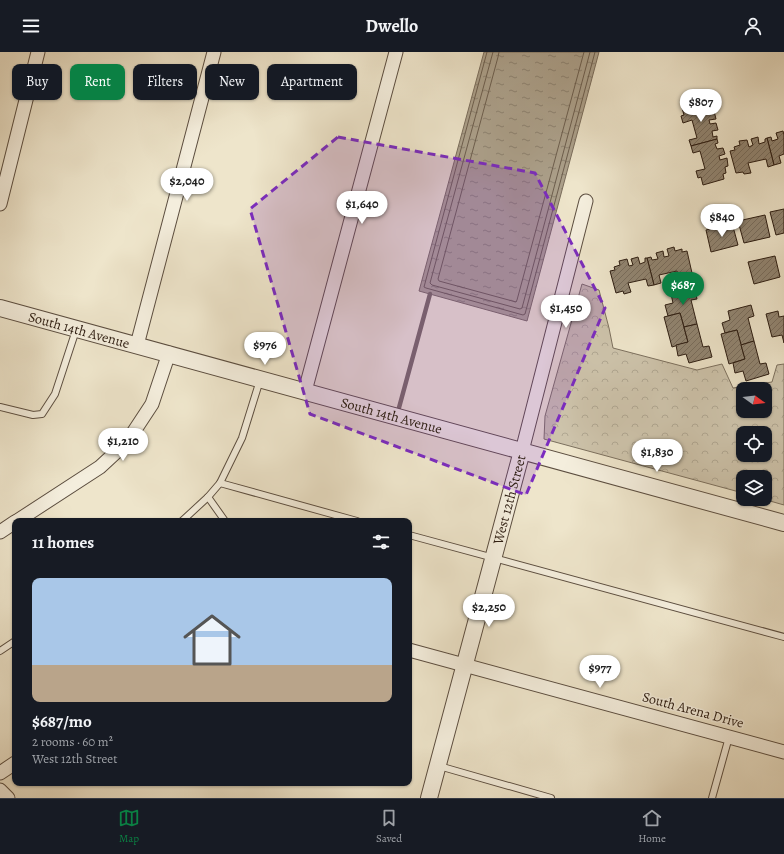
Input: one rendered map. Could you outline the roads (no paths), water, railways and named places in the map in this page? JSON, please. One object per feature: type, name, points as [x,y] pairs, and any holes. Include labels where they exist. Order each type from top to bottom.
[{"type":"street","points":[[0,204],[38,52]]},
{"type":"street","points":[[137,345],[214,52]]},
{"type":"street","points":[[305,391],[396,52]]},
{"type":"street","name":"West 12th Street","points":[[429,798],[522,451],[586,201]]},
{"type":"street","name":"South 14th Avenue","points":[[0,308],[784,523]]},
{"type":"street","points":[[22,518],[100,467],[127,442],[152,404],[169,354]]},
{"type":"street","points":[[0,532],[12,524]]},
{"type":"street","name":"South Arena Drive","points":[[412,651],[784,752]]},
{"type":"street","points":[[0,774],[12,765]]},
{"type":"street","points":[[0,790],[8,798]]},
{"type":"lane","points":[[0,407],[34,415],[42,414],[56,394],[77,329]]},
{"type":"lane","points":[[185,518],[208,497],[220,483],[242,438],[260,379]]},
{"type":"lane","points":[[220,483],[346,518]]},
{"type":"lane","points":[[208,497],[223,518]]},
{"type":"lane","points":[[412,536],[784,637]]},
{"type":"lane","points":[[0,651],[12,643]]},
{"type":"lane","points":[[712,798],[729,736]]},
{"type":"lane","points":[[438,765],[551,798]]},
{"type":"water","points":[[484,52],[599,52],[527,321],[419,291]]},
{"type":"waterway","points":[[397,415],[430,294]]}]
